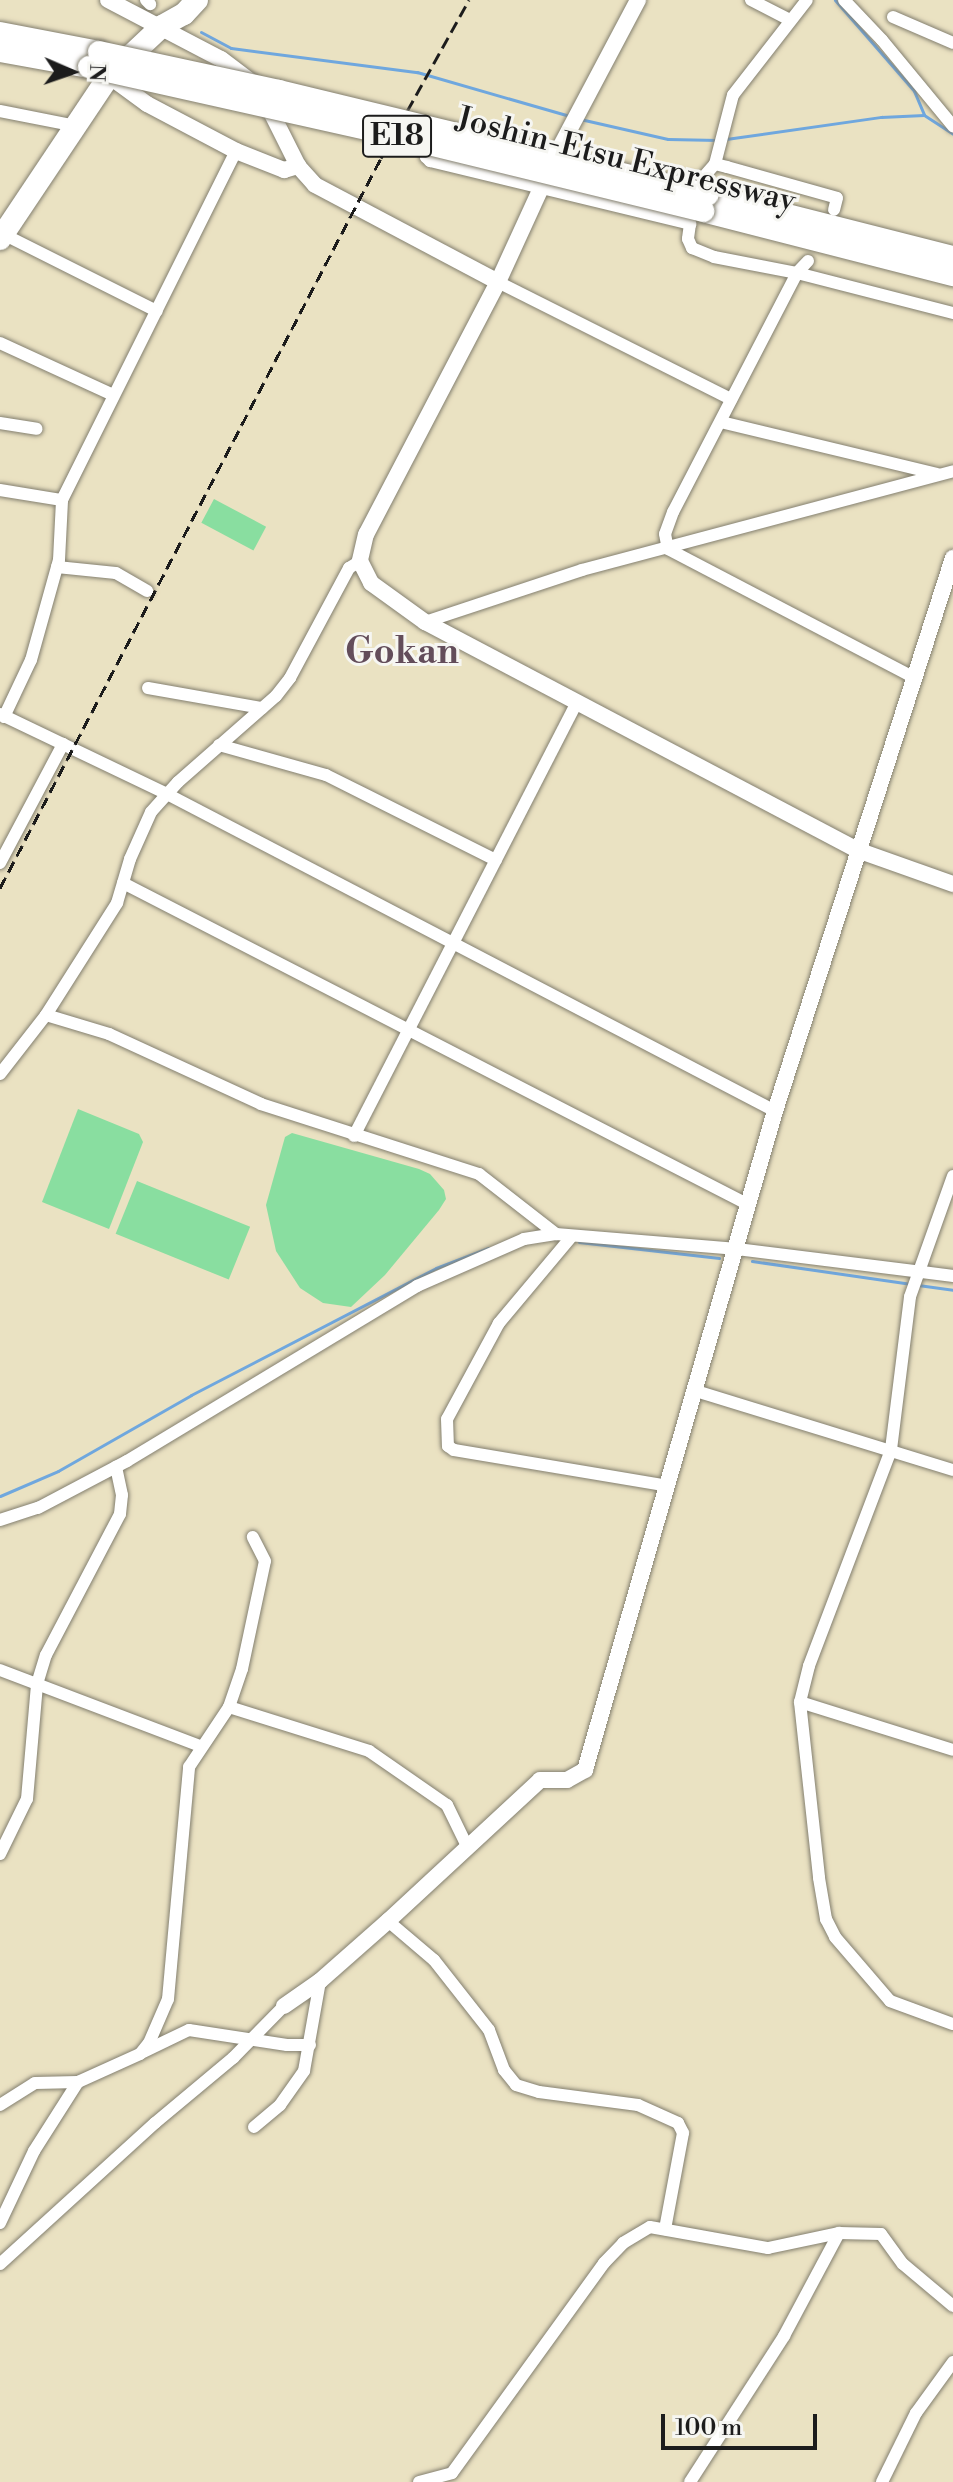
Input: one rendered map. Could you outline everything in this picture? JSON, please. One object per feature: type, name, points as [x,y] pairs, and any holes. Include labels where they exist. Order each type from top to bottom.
[{"type":"highway","points":[[162,26],[177,0]]},
{"type":"highway","points":[[3,232],[76,126],[99,65],[184,14],[197,0]]},
{"type":"highway","name":"Joshin-Etsu Expressway","points":[[0,33],[99,65]]},
{"type":"highway","name":"Joshin-Etsu Expressway","points":[[0,51],[279,91],[700,202],[953,275]]},
{"type":"highway","name":"Joshin-Etsu Expressway","points":[[700,202],[953,257]]},
{"type":"street","points":[[108,0],[221,59],[251,82],[265,100],[298,166],[315,185],[342,202],[731,399]]},
{"type":"street","points":[[638,0],[579,117],[558,151],[498,282],[366,534],[360,561],[371,583],[425,622],[857,850],[953,884]]},
{"type":"street","points":[[751,0],[790,20]]},
{"type":"street","points":[[807,0],[733,95],[715,164],[688,239],[692,248],[742,264],[797,273],[953,313]]},
{"type":"street","points":[[844,0],[882,40],[953,126]]},
{"type":"street","points":[[893,17],[953,43]]},
{"type":"street","points":[[99,65],[147,104],[236,151],[284,170],[298,166]]},
{"type":"street","points":[[0,111],[76,126]]},
{"type":"street","points":[[447,123],[558,151],[700,202],[542,189],[430,161],[426,157],[447,123]]},
{"type":"street","points":[[236,151],[62,500],[57,567],[31,660],[2,716],[167,794],[775,1111]]},
{"type":"street","points":[[715,164],[837,198],[834,210]]},
{"type":"street","points":[[3,232],[157,311]]},
{"type":"street","points":[[668,549],[665,534],[673,512],[797,273],[808,261]]},
{"type":"street","points":[[0,343],[113,395]]},
{"type":"street","points":[[721,422],[946,473]]},
{"type":"street","points":[[0,423],[37,429]]},
{"type":"street","points":[[425,622],[582,570],[946,473]]},
{"type":"street","points":[[0,490],[62,500]]},
{"type":"street","points":[[668,549],[915,678]]},
{"type":"street","points":[[0,2264],[256,2037],[284,2006],[320,1981],[388,1921],[540,1780],[567,1780],[585,1770],[775,1111],[857,850],[915,678],[948,594],[953,558]]},
{"type":"street","points":[[0,1074],[46,1015],[117,903],[130,859],[151,812],[290,678],[349,568],[360,561]]},
{"type":"street","points":[[57,567],[116,573],[147,591]]},
{"type":"street","points":[[148,688],[262,708]]},
{"type":"street","points":[[354,1136],[578,701]]},
{"type":"street","points":[[0,863],[63,744]]},
{"type":"street","points":[[219,745],[326,775],[496,860]]},
{"type":"street","points":[[123,883],[749,1205]]},
{"type":"street","points":[[46,1015],[109,1034],[206,1082],[354,1136],[479,1174],[556,1234]]},
{"type":"street","points":[[953,1176],[916,1279],[904,1334],[891,1450],[809,1666],[800,1702],[826,1919],[835,1937],[890,2001],[953,2024]]},
{"type":"street","points":[[0,1520],[38,1508],[116,1467],[417,1286],[524,1239],[556,1234],[737,1249],[916,1279],[953,1276]]},
{"type":"street","points":[[572,1236],[499,1323],[447,1419],[448,1446],[454,1450],[668,1486]]},
{"type":"street","points":[[696,1391],[953,1470]]},
{"type":"street","points":[[0,1854],[27,1799],[37,1684],[56,1634],[120,1514],[122,1495],[116,1467]]},
{"type":"street","points":[[140,2054],[149,2043],[168,1999],[189,1767],[200,1746],[229,1707],[254,1624],[265,1561],[253,1537]]},
{"type":"street","points":[[0,1670],[200,1746]]},
{"type":"street","points":[[800,1702],[953,1750]]},
{"type":"street","points":[[229,1707],[369,1751],[447,1805],[468,1848]]},
{"type":"street","points":[[388,1921],[434,1960],[489,2030],[504,2070],[516,2085],[539,2092],[638,2105],[678,2123],[683,2133],[665,2229]]},
{"type":"street","points":[[254,2127],[280,2105],[304,2071],[320,1981]]},
{"type":"street","points":[[0,2105],[35,2083],[78,2082],[189,2030],[256,2037],[287,2045],[310,2045]]},
{"type":"street","points":[[1,2219],[34,2151],[78,2082]]},
{"type":"street","points":[[424,2482],[452,2473],[615,2251],[650,2227],[739,2246],[768,2248],[839,2233],[881,2234],[903,2264],[953,2306]]},
{"type":"street","points":[[690,2482],[792,2323],[839,2233]]},
{"type":"street","points":[[882,2482],[916,2413],[953,2362]]},
{"type":"green space","points":[[214,499],[266,527],[253,551],[201,523]]},
{"type":"green space","points":[[78,1109],[139,1134],[143,1142],[109,1229],[42,1202]]},
{"type":"green space","points":[[292,1133],[419,1169],[430,1174],[444,1190],[446,1199],[439,1210],[385,1275],[351,1307],[323,1303],[300,1288],[276,1251],[266,1205],[285,1137]]},
{"type":"green space","points":[[137,1181],[250,1227],[229,1280],[116,1234]]},
{"type":"waterway","points":[[835,0],[914,91],[924,115],[953,134]]},
{"type":"waterway","points":[[201,32],[231,48],[417,72],[569,116]]},
{"type":"waterway","points":[[726,139],[881,117],[924,115]]},
{"type":"waterway","points":[[580,119],[668,139],[718,140]]},
{"type":"waterway","points":[[579,1242],[719,1258]]},
{"type":"waterway","points":[[0,1496],[58,1471],[191,1395],[436,1268],[488,1248]]},
{"type":"waterway","points":[[752,1261],[911,1284]]},
{"type":"waterway","points":[[918,1285],[953,1290]]},
{"type":"railway","points":[[0,888],[381,158],[469,0]]},
{"type":"district","name":"Gokan","points":[[402,653]]}]
